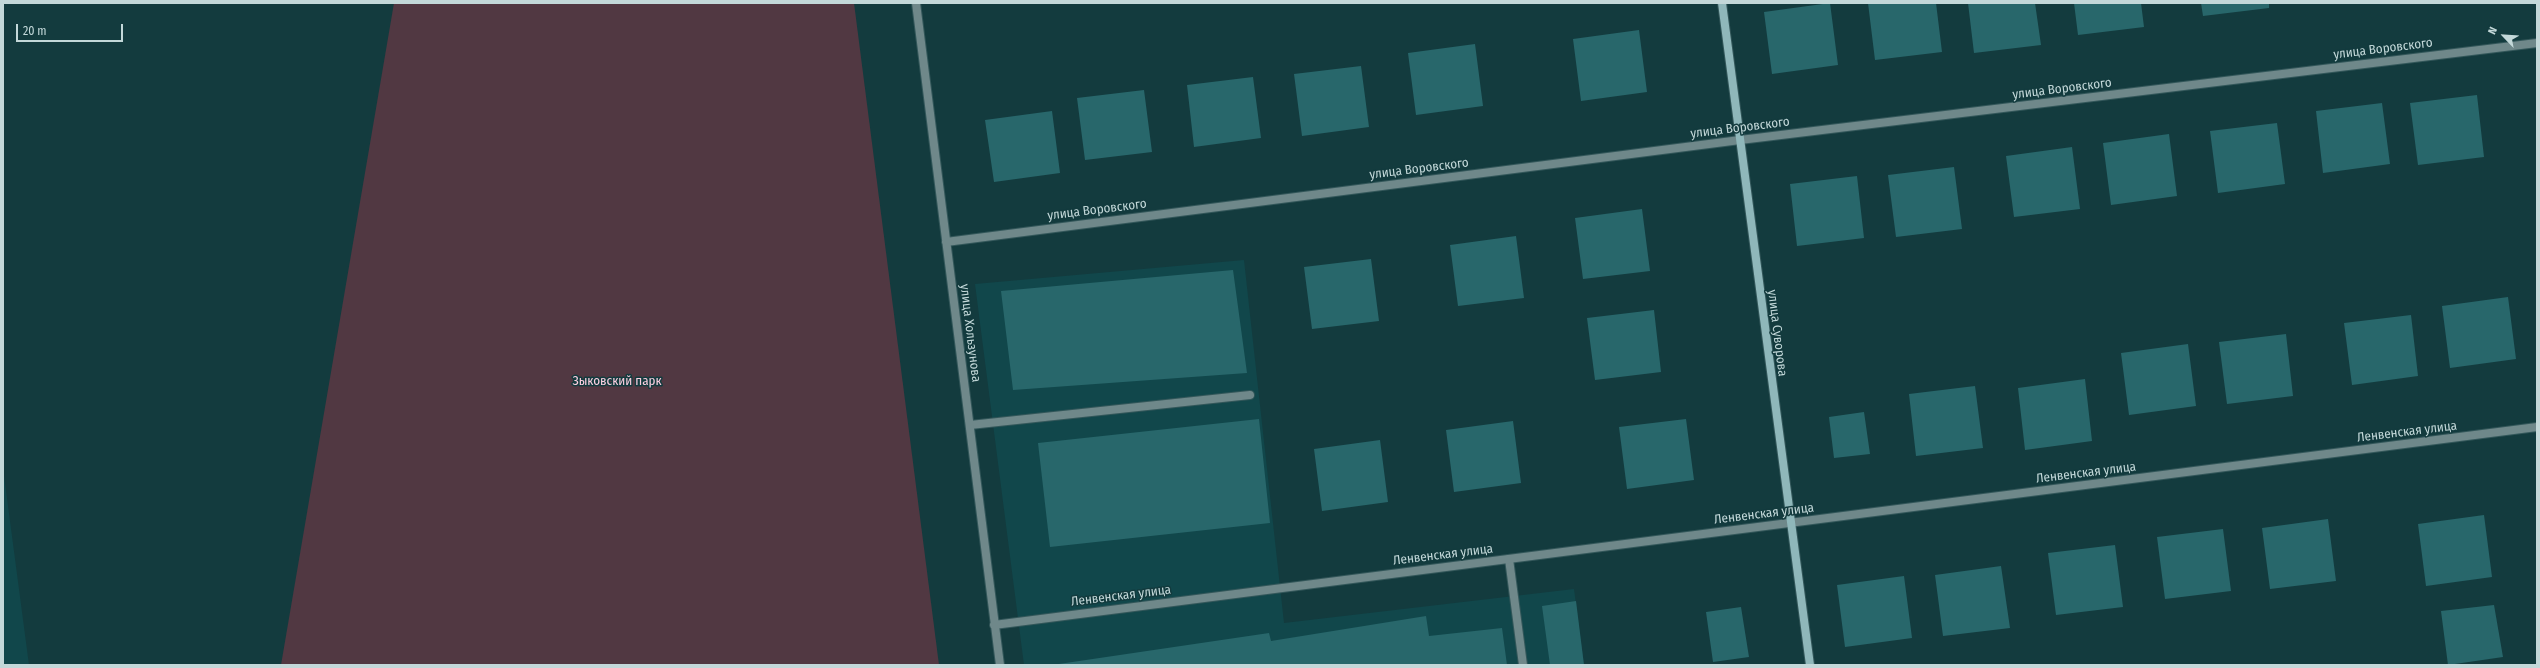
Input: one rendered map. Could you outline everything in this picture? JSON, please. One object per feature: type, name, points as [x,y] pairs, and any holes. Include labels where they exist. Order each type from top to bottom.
[{"type":"street","name":"улица Хользунова","points":[[916,3],[1000,665]]},
{"type":"street","name":"улица Суворова","points":[[1722,3],[1810,665]]},
{"type":"street","name":"улица Воровского","points":[[946,242],[1740,140],[2537,43]]},
{"type":"street","points":[[970,425],[1250,395]]},
{"type":"street","name":"Ленвенская улица","points":[[994,624],[2537,427]]},
{"type":"street","points":[[1509,558],[1522,665]]},
{"type":"shaded area","points":[[1244,260],[1284,623],[1574,589],[1584,665],[1024,665],[975,284]]},
{"type":"shaded area","points":[[3,468],[29,665],[3,665]]},
{"type":"green space","name":"Зыковский парк","points":[[394,3],[854,3],[939,665],[281,665]]},
{"type":"building","points":[[1830,3],[1838,65],[1772,74],[1764,12]]},
{"type":"building","points":[[1868,3],[1936,3],[1942,52],[1875,60]]},
{"type":"building","points":[[1968,3],[2035,3],[2041,45],[1974,53]]},
{"type":"building","points":[[2074,3],[2141,3],[2144,27],[2078,35]]},
{"type":"building","points":[[2201,3],[2269,3],[2269,8],[2203,16]]},
{"type":"building","points":[[1639,30],[1647,92],[1581,101],[1573,39]]},
{"type":"building","points":[[1475,44],[1483,106],[1416,115],[1408,53]]},
{"type":"building","points":[[1361,66],[1369,127],[1302,136],[1294,74]]},
{"type":"building","points":[[1253,77],[1261,138],[1194,147],[1187,85]]},
{"type":"building","points":[[1144,90],[1152,152],[1085,160],[1077,98]]},
{"type":"building","points":[[2477,95],[2484,157],[2418,165],[2410,103]]},
{"type":"building","points":[[2382,103],[2390,164],[2323,173],[2316,111]]},
{"type":"building","points":[[1052,111],[1060,173],[994,182],[985,120]]},
{"type":"building","points":[[2277,123],[2285,184],[2218,193],[2210,131]]},
{"type":"building","points":[[2169,134],[2177,196],[2111,205],[2103,143]]},
{"type":"building","points":[[2072,147],[2080,209],[2014,217],[2006,156]]},
{"type":"building","points":[[1954,167],[1962,229],[1896,237],[1888,175]]},
{"type":"building","points":[[1857,176],[1864,238],[1797,246],[1790,184]]},
{"type":"building","points":[[1642,209],[1650,271],[1583,279],[1575,218]]},
{"type":"building","points":[[1516,236],[1524,298],[1458,306],[1450,245]]},
{"type":"building","points":[[1371,259],[1379,321],[1312,329],[1304,267]]},
{"type":"building","points":[[1233,270],[1247,373],[1013,390],[1001,291]]},
{"type":"building","points":[[2508,297],[2516,359],[2450,368],[2442,306]]},
{"type":"building","points":[[1654,310],[1661,372],[1595,380],[1587,318]]},
{"type":"building","points":[[2411,315],[2418,376],[2352,385],[2344,323]]},
{"type":"building","points":[[2286,334],[2293,396],[2227,404],[2219,342]]},
{"type":"building","points":[[2188,344],[2196,406],[2129,415],[2121,353]]},
{"type":"building","points":[[2085,379],[2092,441],[2025,450],[2018,388]]},
{"type":"building","points":[[1975,386],[1983,448],[1916,456],[1909,394]]},
{"type":"building","points":[[1864,412],[1870,454],[1834,458],[1829,417]]},
{"type":"building","points":[[1259,419],[1270,523],[1050,547],[1038,443]]},
{"type":"building","points":[[1686,419],[1694,480],[1627,489],[1619,427]]},
{"type":"building","points":[[1513,421],[1521,483],[1454,492],[1446,430]]},
{"type":"building","points":[[1380,440],[1388,502],[1322,511],[1314,449]]},
{"type":"building","points":[[2484,515],[2492,577],[2426,586],[2418,524]]},
{"type":"building","points":[[2328,519],[2336,581],[2270,589],[2262,528]]},
{"type":"building","points":[[2223,529],[2231,591],[2165,599],[2157,537]]},
{"type":"building","points":[[2115,545],[2123,607],[2056,615],[2048,553]]},
{"type":"building","points":[[2001,566],[2010,628],[1943,636],[1935,575]]},
{"type":"building","points":[[1904,576],[1912,638],[1845,647],[1837,585]]},
{"type":"building","points":[[1576,601],[1584,665],[1550,665],[1542,606]]},
{"type":"building","points":[[2494,605],[2503,657],[2448,665],[2441,611]]},
{"type":"building","points":[[1741,607],[1749,657],[1713,662],[1706,612]]},
{"type":"building","points":[[1426,616],[1429,636],[1502,628],[1507,665],[1052,665],[1269,633],[1271,641]]}]
